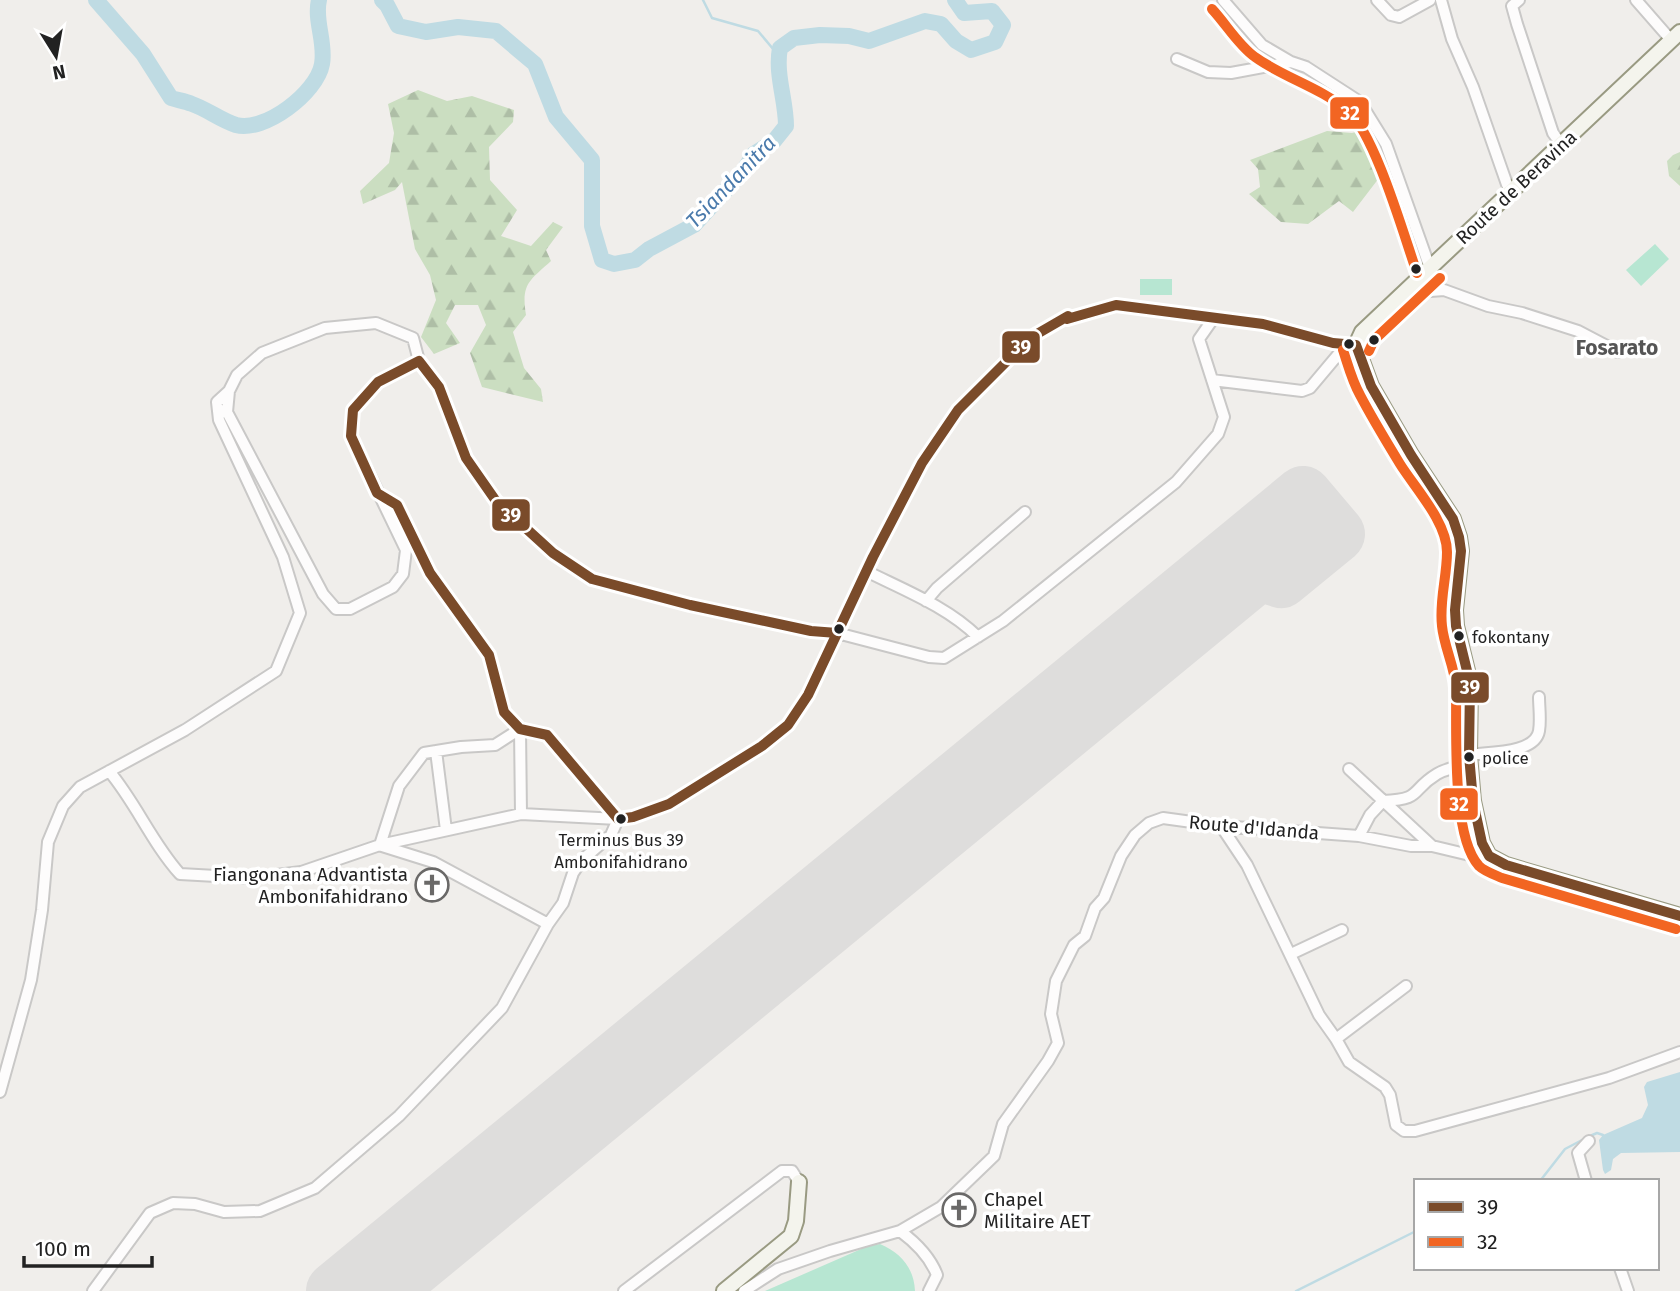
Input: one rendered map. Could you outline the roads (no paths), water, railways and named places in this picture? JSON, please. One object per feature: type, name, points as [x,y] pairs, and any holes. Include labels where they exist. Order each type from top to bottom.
[{"type":"street","points":[[1223,0],[1262,45],[1291,62],[1306,67],[1360,102],[1386,144],[1430,268]]},
{"type":"street","points":[[1377,0],[1391,15],[1399,17],[1430,0]]},
{"type":"street","points":[[1441,0],[1452,39],[1473,88],[1510,193]]},
{"type":"street","points":[[1519,0],[1512,6],[1517,24],[1553,133],[1561,144]]},
{"type":"street","points":[[1636,0],[1676,36]]},
{"type":"street","name":"Route de Beravina","points":[[1351,345],[1676,36]]},
{"type":"street","points":[[1177,59],[1208,72],[1231,73],[1291,62]]},
{"type":"street","points":[[1404,293],[1444,290],[1488,306],[1522,313],[1578,331],[1618,352]]},
{"type":"street","points":[[109,771],[180,874],[251,878],[301,872],[380,845],[521,814],[618,819],[633,817],[668,804],[762,746],[788,725],[808,695],[866,571],[922,463],[958,410],[1030,338],[1068,316],[1067,319],[1116,305],[1263,324],[1333,343],[1351,345]]},
{"type":"street","points":[[0,1092],[32,980],[48,842],[63,806],[80,787],[185,730],[276,671],[300,613],[283,557],[219,420],[217,402],[229,391],[237,375],[262,353],[325,328],[376,323],[413,338],[419,361],[439,387],[467,458],[496,501],[553,553],[592,579],[690,605],[811,631],[837,633],[929,657],[944,658],[1014,613],[1176,482],[1217,434],[1224,417],[1199,339],[1213,319]]},
{"type":"street","points":[[1212,380],[1301,391],[1310,388],[1351,345]]},
{"type":"street","points":[[1351,345],[1411,455],[1452,519],[1459,537],[1461,551],[1456,626],[1470,683],[1469,759],[1473,801],[1482,843],[1489,856],[1506,865],[1680,916]]},
{"type":"street","points":[[229,391],[227,412],[323,594],[336,609],[350,609],[393,587],[403,574],[406,550],[351,436],[353,410],[378,382],[419,361]]},
{"type":"street","points":[[377,493],[397,505],[430,573],[489,655],[504,712],[520,729],[547,735],[618,819]]},
{"type":"street","points":[[926,601],[937,588],[1025,512]]},
{"type":"street","points":[[866,571],[926,601],[966,625],[978,637]]},
{"type":"street","points":[[1359,836],[1370,815],[1383,801],[1405,800],[1414,796],[1436,774],[1469,759],[1515,749],[1535,741],[1539,731],[1539,697]]},
{"type":"street","points":[[380,845],[399,786],[424,753],[495,746],[520,729]]},
{"type":"street","points":[[520,729],[521,814]]},
{"type":"street","points":[[436,751],[446,830]]},
{"type":"street","points":[[1349,769],[1432,846]]},
{"type":"street","name":"Route d'Idanda","points":[[744,1291],[778,1269],[900,1231],[941,1207],[994,1156],[1003,1124],[1058,1044],[1051,1014],[1056,981],[1074,944],[1085,936],[1095,908],[1104,898],[1121,856],[1135,835],[1149,823],[1163,818],[1359,836],[1411,846],[1432,846],[1478,857],[1489,856]]},
{"type":"street","points":[[93,1291],[150,1213],[173,1203],[195,1204],[224,1212],[260,1211],[315,1188],[399,1116],[502,1008],[548,924],[563,903],[573,873],[581,861],[611,835],[618,819]]},
{"type":"street","points":[[1221,825],[1247,865],[1319,1015],[1349,1062],[1385,1087],[1390,1095],[1396,1125],[1405,1131],[1415,1131],[1609,1078],[1680,1052]]},
{"type":"street","points":[[380,845],[433,862],[548,924]]},
{"type":"street","points":[[1291,954],[1342,930]]},
{"type":"street","points":[[1336,1039],[1406,986]]},
{"type":"street","points":[[1585,1179],[1578,1153],[1589,1142]]},
{"type":"street","points":[[624,1291],[782,1171],[792,1171],[799,1182],[796,1222],[791,1236],[724,1291]]},
{"type":"street","points":[[900,1231],[911,1239],[933,1264],[937,1275],[929,1291]]},
{"type":"street","points":[[1621,1270],[1629,1291]]},
{"type":"water","points":[[1680,1072],[1680,1152],[1621,1153],[1613,1159],[1611,1170],[1605,1174],[1599,1140],[1603,1135],[1642,1118],[1648,1105],[1644,1087],[1647,1082]]},
{"type":"waterway","name":"Tsiandanitra","points":[[96,0],[143,54],[171,98],[198,106],[230,123],[248,126],[261,123],[288,108],[300,98],[318,75],[323,56],[319,0]]},
{"type":"waterway","name":"Tsiandanitra","points":[[382,0],[398,26],[426,32],[458,27],[496,31],[535,64],[556,117],[592,160],[592,226],[602,260],[614,264],[635,260],[649,249],[694,225],[744,170],[754,154],[774,141],[786,126],[779,68],[780,48],[794,38],[820,35],[849,36],[869,41],[925,21],[941,24],[956,41],[971,50],[995,42],[1003,25],[992,11],[964,13],[955,0]]},
{"type":"waterway","points":[[703,0],[712,18],[758,31],[779,56]]},
{"type":"waterway","points":[[1590,1136],[1597,1133],[1603,1135]]},
{"type":"waterway","points":[[1542,1179],[1565,1149],[1584,1139]]},
{"type":"waterway","points":[[1296,1291],[1414,1232]]},
{"type":"place","name":"fokontany","points":[[1459,636]]},
{"type":"place","name":"police","points":[[1469,757]]},
{"type":"place","name":"Terminus Bus 39 Ambonifahidrano","points":[[621,819]]},
{"type":"place","name":"Fiangonana Advantista Ambonifahidrano","points":[[432,885]]},
{"type":"place","name":"Chapel Militaire AET","points":[[959,1210]]},
{"type":"district","name":"Fosarato","points":[[1617,348]]}]
